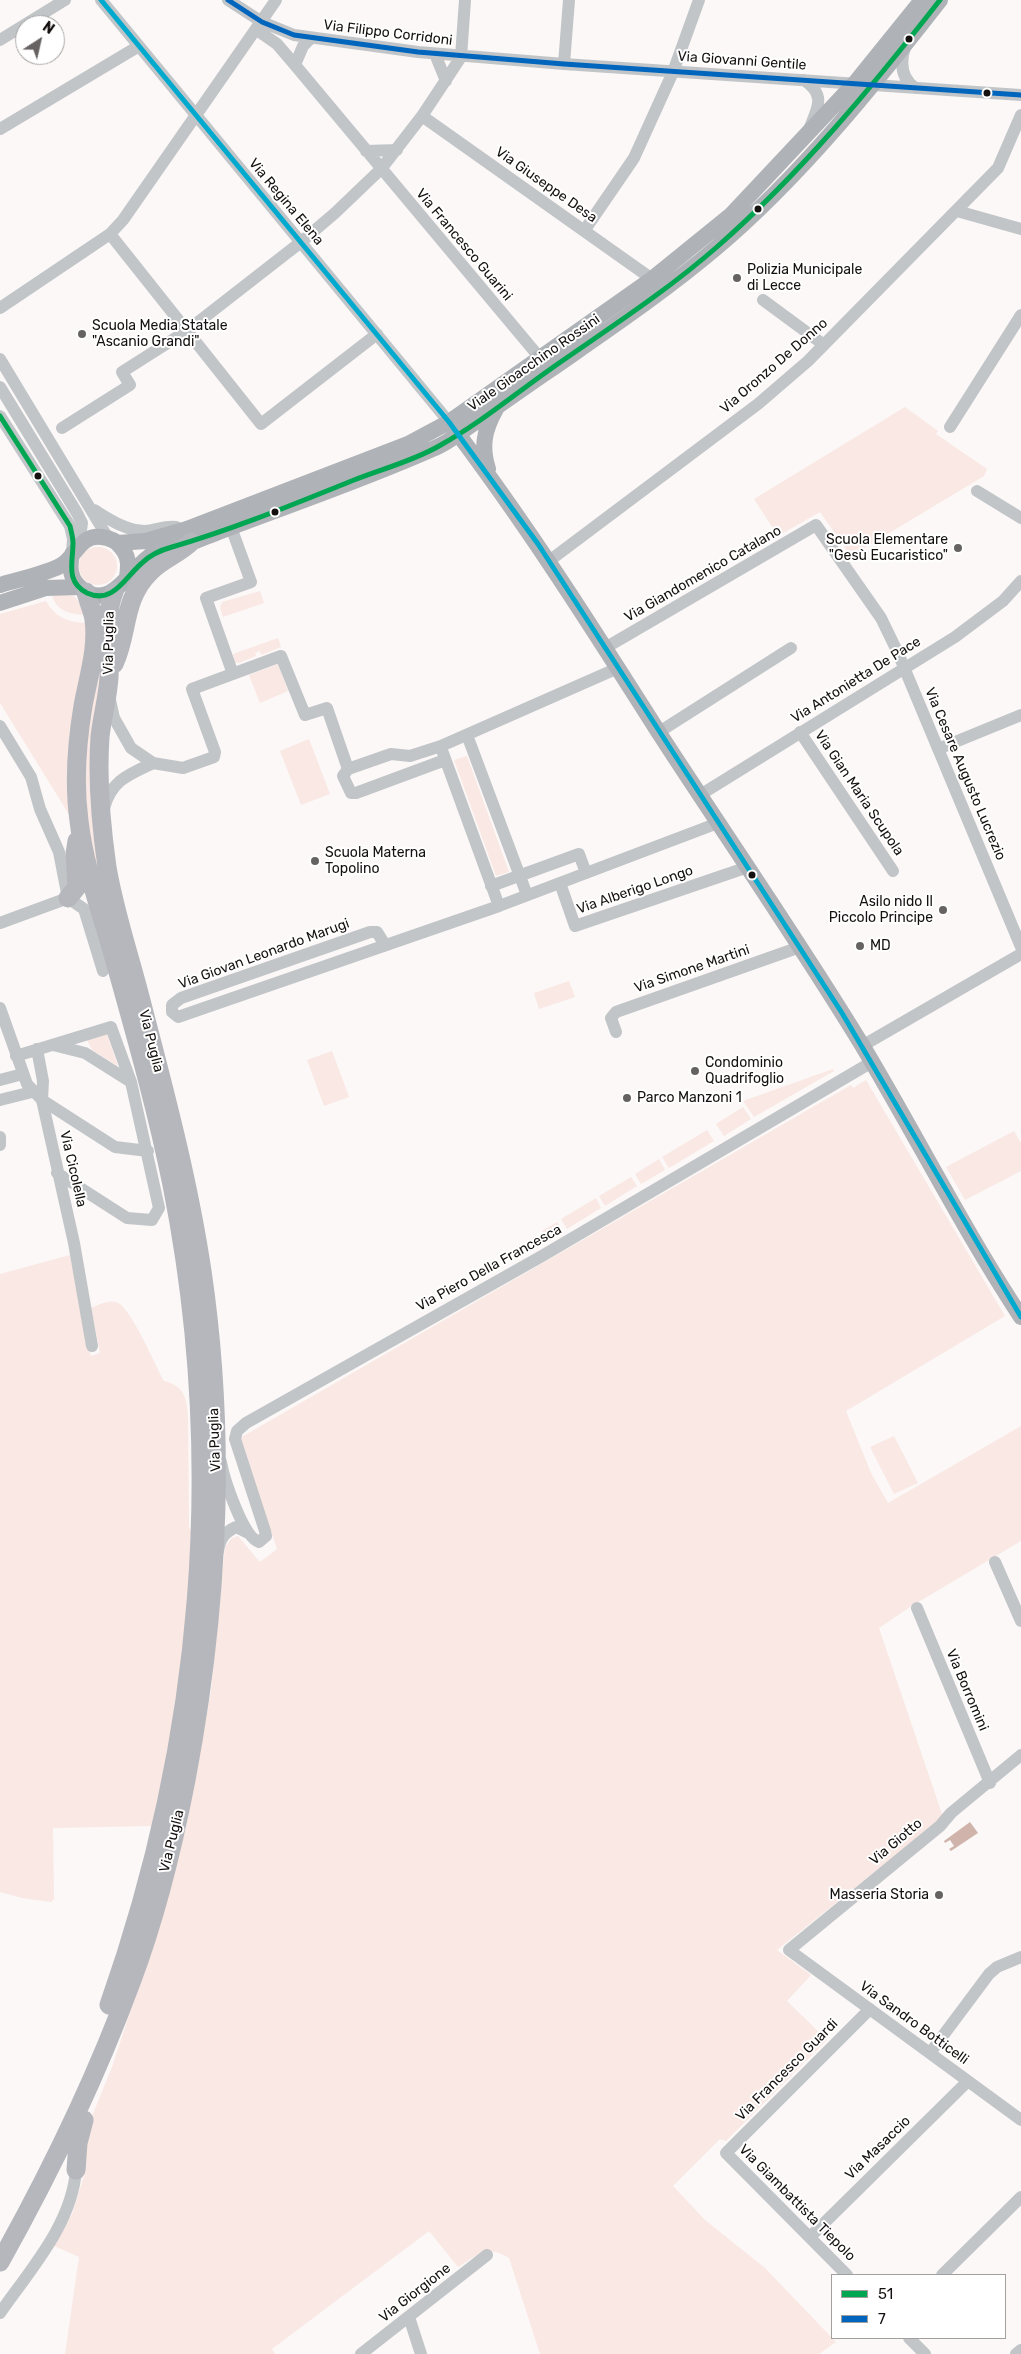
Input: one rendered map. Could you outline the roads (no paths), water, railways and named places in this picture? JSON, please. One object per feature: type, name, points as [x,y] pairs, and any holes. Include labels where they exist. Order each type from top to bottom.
[{"type":"highway","points":[[109,682],[119,653],[125,620],[136,590],[159,564],[182,551],[189,536]]},
{"type":"highway","name":"Via Puglia","points":[[0,2236],[78,2085],[101,2029],[138,1921],[162,1828],[185,1713],[197,1603],[202,1479],[201,1415],[185,1260],[171,1184],[145,1075],[95,894],[79,822],[78,749],[82,708],[94,649],[94,618],[82,590]]},
{"type":"highway","name":"Via Puglia","points":[[0,2262],[36,2198],[70,2131],[111,2034],[148,1933],[176,1830],[198,1714],[214,1578],[216,1434],[202,1272],[185,1180],[107,868],[100,790],[100,737],[109,682],[107,619],[114,592]]},
{"type":"highway","points":[[68,898],[77,887],[75,854],[79,822]]},
{"type":"highway","points":[[76,2170],[78,2143],[82,2126],[110,2050],[111,2034]]},
{"type":"main road","name":"Viale Gioacchino Rossini","points":[[0,585],[67,562],[75,550],[87,539],[98,537],[113,540],[146,541],[189,536],[231,527],[435,448],[453,428],[540,358],[652,279],[731,215],[855,83],[922,0]]},
{"type":"main road","name":"Viale Gioacchino Rossini","points":[[114,592],[152,554],[170,547],[189,536],[408,444],[453,428],[497,407],[676,279],[717,247],[795,172],[874,84],[940,0]]},
{"type":"main road","points":[[490,476],[483,442],[489,421],[497,407]]},
{"type":"main road","points":[[453,428],[490,476],[550,561],[800,947],[872,1062],[1019,1311]]},
{"type":"main road","points":[[113,540],[126,552],[129,565],[127,577]]},
{"type":"main road","points":[[75,550],[70,566],[72,577],[82,590]]},
{"type":"main road","points":[[0,603],[46,588],[82,590],[95,596],[114,592]]},
{"type":"street","points":[[0,40],[65,0]]},
{"type":"street","name":"Via Regina Elena","points":[[101,0],[453,428]]},
{"type":"street","points":[[228,0],[260,26]]},
{"type":"street","points":[[0,308],[110,234],[123,220],[260,26],[276,0]]},
{"type":"street","points":[[62,428],[130,385],[122,372],[188,330],[301,242],[341,208],[381,169],[422,116],[462,57],[464,0]]},
{"type":"street","points":[[564,64],[569,0]]},
{"type":"street","points":[[584,231],[634,158],[674,72],[699,0]]},
{"type":"street","name":"Via Filippo Corridoni","points":[[260,26],[310,39],[462,57]]},
{"type":"street","name":"Via Francesco Guarini","points":[[260,26],[295,65],[540,358]]},
{"type":"street","points":[[295,65],[303,46],[310,39]]},
{"type":"street","points":[[906,44],[901,58],[903,70],[909,84],[915,88]]},
{"type":"street","points":[[0,129],[139,46]]},
{"type":"street","points":[[435,54],[446,81]]},
{"type":"street","name":"Via Giovanni Gentile","points":[[462,57],[1021,95]]},
{"type":"street","points":[[804,80],[814,88],[818,96],[815,114],[806,137]]},
{"type":"street","name":"Via Oronzo De Donno","points":[[550,561],[758,404],[824,345],[998,168],[1021,115]]},
{"type":"street","name":"Via Giuseppe Desa","points":[[422,116],[652,279]]},
{"type":"street","points":[[366,151],[397,150]]},
{"type":"street","points":[[956,212],[1021,229]]},
{"type":"street","points":[[110,234],[261,424],[377,334]]},
{"type":"street","points":[[763,300],[824,345]]},
{"type":"street","points":[[950,427],[1021,315]]},
{"type":"street","points":[[0,359],[113,540]]},
{"type":"street","points":[[0,387],[77,513],[82,524],[82,534],[75,550]]},
{"type":"street","points":[[0,416],[70,526],[75,550]]},
{"type":"street","points":[[977,491],[1021,518]]},
{"type":"street","points":[[92,508],[114,523],[133,529],[144,531],[172,526],[189,536]]},
{"type":"street","name":"Via Giandomenico Catalano","points":[[605,648],[816,525]]},
{"type":"street","name":"Via Cesare Augusto Lucrezio","points":[[816,525],[881,618],[904,668],[1021,948]]},
{"type":"street","points":[[231,527],[251,582],[206,598],[234,674]]},
{"type":"street","name":"Via Antonietta De Pace","points":[[700,795],[955,637],[1003,601],[1021,582]]},
{"type":"street","points":[[659,732],[792,648]]},
{"type":"street","points":[[109,682],[114,718],[131,748],[153,763],[183,768],[214,757],[215,752],[192,689],[281,656],[305,715],[327,708],[348,769]]},
{"type":"street","points":[[445,760],[351,793],[343,776],[348,769],[392,754],[410,756],[440,746],[618,668]]},
{"type":"street","points":[[938,749],[1021,715]]},
{"type":"street","points":[[0,726],[31,777],[40,809],[59,852],[68,898],[84,909],[103,971]]},
{"type":"street","name":"Via Gian Maria Scupola","points":[[800,732],[892,871]]},
{"type":"street","points":[[467,734],[527,895]]},
{"type":"street","points":[[440,746],[499,906]]},
{"type":"street","points":[[102,815],[108,794],[123,777],[153,763]]},
{"type":"street","name":"Via Giovan Leonardo Marugi","points":[[385,944],[377,932],[370,932],[181,998],[172,1005],[172,1012],[178,1017],[499,906],[718,823]]},
{"type":"street","points":[[491,886],[579,854],[586,873]]},
{"type":"street","name":"Via Alberigo Longo","points":[[560,884],[575,926],[748,867]]},
{"type":"street","points":[[0,924],[68,898]]},
{"type":"street","name":"Via Simone Martini","points":[[616,1032],[611,1018],[616,1012],[800,947]]},
{"type":"street","points":[[862,1046],[1021,954]]},
{"type":"street","points":[[295,958],[299,974]]},
{"type":"street","name":"Via Cicolella","points":[[0,1008],[16,1056],[31,1087],[57,1173],[74,1243],[92,1346]]},
{"type":"street","points":[[16,1056],[111,1027],[131,1082],[160,1208],[152,1220],[127,1218],[57,1173]]},
{"type":"street","points":[[53,1045],[84,1053],[131,1082]]},
{"type":"street","points":[[37,1049],[43,1081]]},
{"type":"street","name":"Via Piero Della Francesca","points":[[214,1578],[219,1541],[228,1531],[236,1528],[248,1533],[253,1540],[259,1542],[266,1536],[234,1439],[237,1431],[246,1423],[542,1256],[872,1062]]},
{"type":"street","points":[[0,1080],[31,1087],[115,1148],[148,1151]]},
{"type":"street","points":[[0,1100],[43,1081]]},
{"type":"street","points":[[31,1087],[43,1081]]},
{"type":"street","points":[[0,1137],[0,1145]]},
{"type":"street","points":[[216,1434],[223,1472],[248,1533]]},
{"type":"street","points":[[995,1562],[1021,1621]]},
{"type":"street","name":"Via Borromini","points":[[917,1608],[990,1783]]},
{"type":"street","name":"Via Giotto","points":[[789,1950],[1021,1755]]},
{"type":"street","name":"Via Sandro Botticelli","points":[[789,1950],[1021,2120]]},
{"type":"street","points":[[930,2053],[989,1974],[997,1967],[1021,1957]]},
{"type":"street","name":"Via Francesco Guardi","points":[[726,2152],[870,2009]]},
{"type":"street","name":"Via Masaccio","points":[[810,2237],[968,2081]]},
{"type":"street","name":"Via Giambattista Tiepolo","points":[[726,2152],[846,2274]]},
{"type":"street","points":[[0,2313],[40,2257],[58,2226],[72,2191],[76,2170]]},
{"type":"street","points":[[943,2274],[1021,2197]]},
{"type":"street","name":"Via Giorgione","points":[[361,2354],[487,2255]]},
{"type":"street","points":[[409,2317],[421,2354]]},
{"type":"street","points":[[910,2339],[920,2352]]},
{"type":"street","points":[[1016,2354],[1021,2350]]},
{"type":"place","name":"Polizia Municipale di Lecce","points":[[737,278]]},
{"type":"place","name":"Scuola Media Statale \"Ascanio Grandi\"","points":[[82,334]]},
{"type":"place","name":"Scuola Elementare \"Gesù Eucaristico\"","points":[[958,548]]},
{"type":"place","name":"Scuola Materna Topolino","points":[[315,861]]},
{"type":"place","name":"Asilo nido Il Piccolo Principe","points":[[943,910]]},
{"type":"place","name":"MD","points":[[860,946]]},
{"type":"place","name":"Condominio Quadrifoglio","points":[[695,1071]]},
{"type":"place","name":"Parco Manzoni 1","points":[[627,1098]]},
{"type":"place","name":"Masseria Storia","points":[[939,1895]]}]
